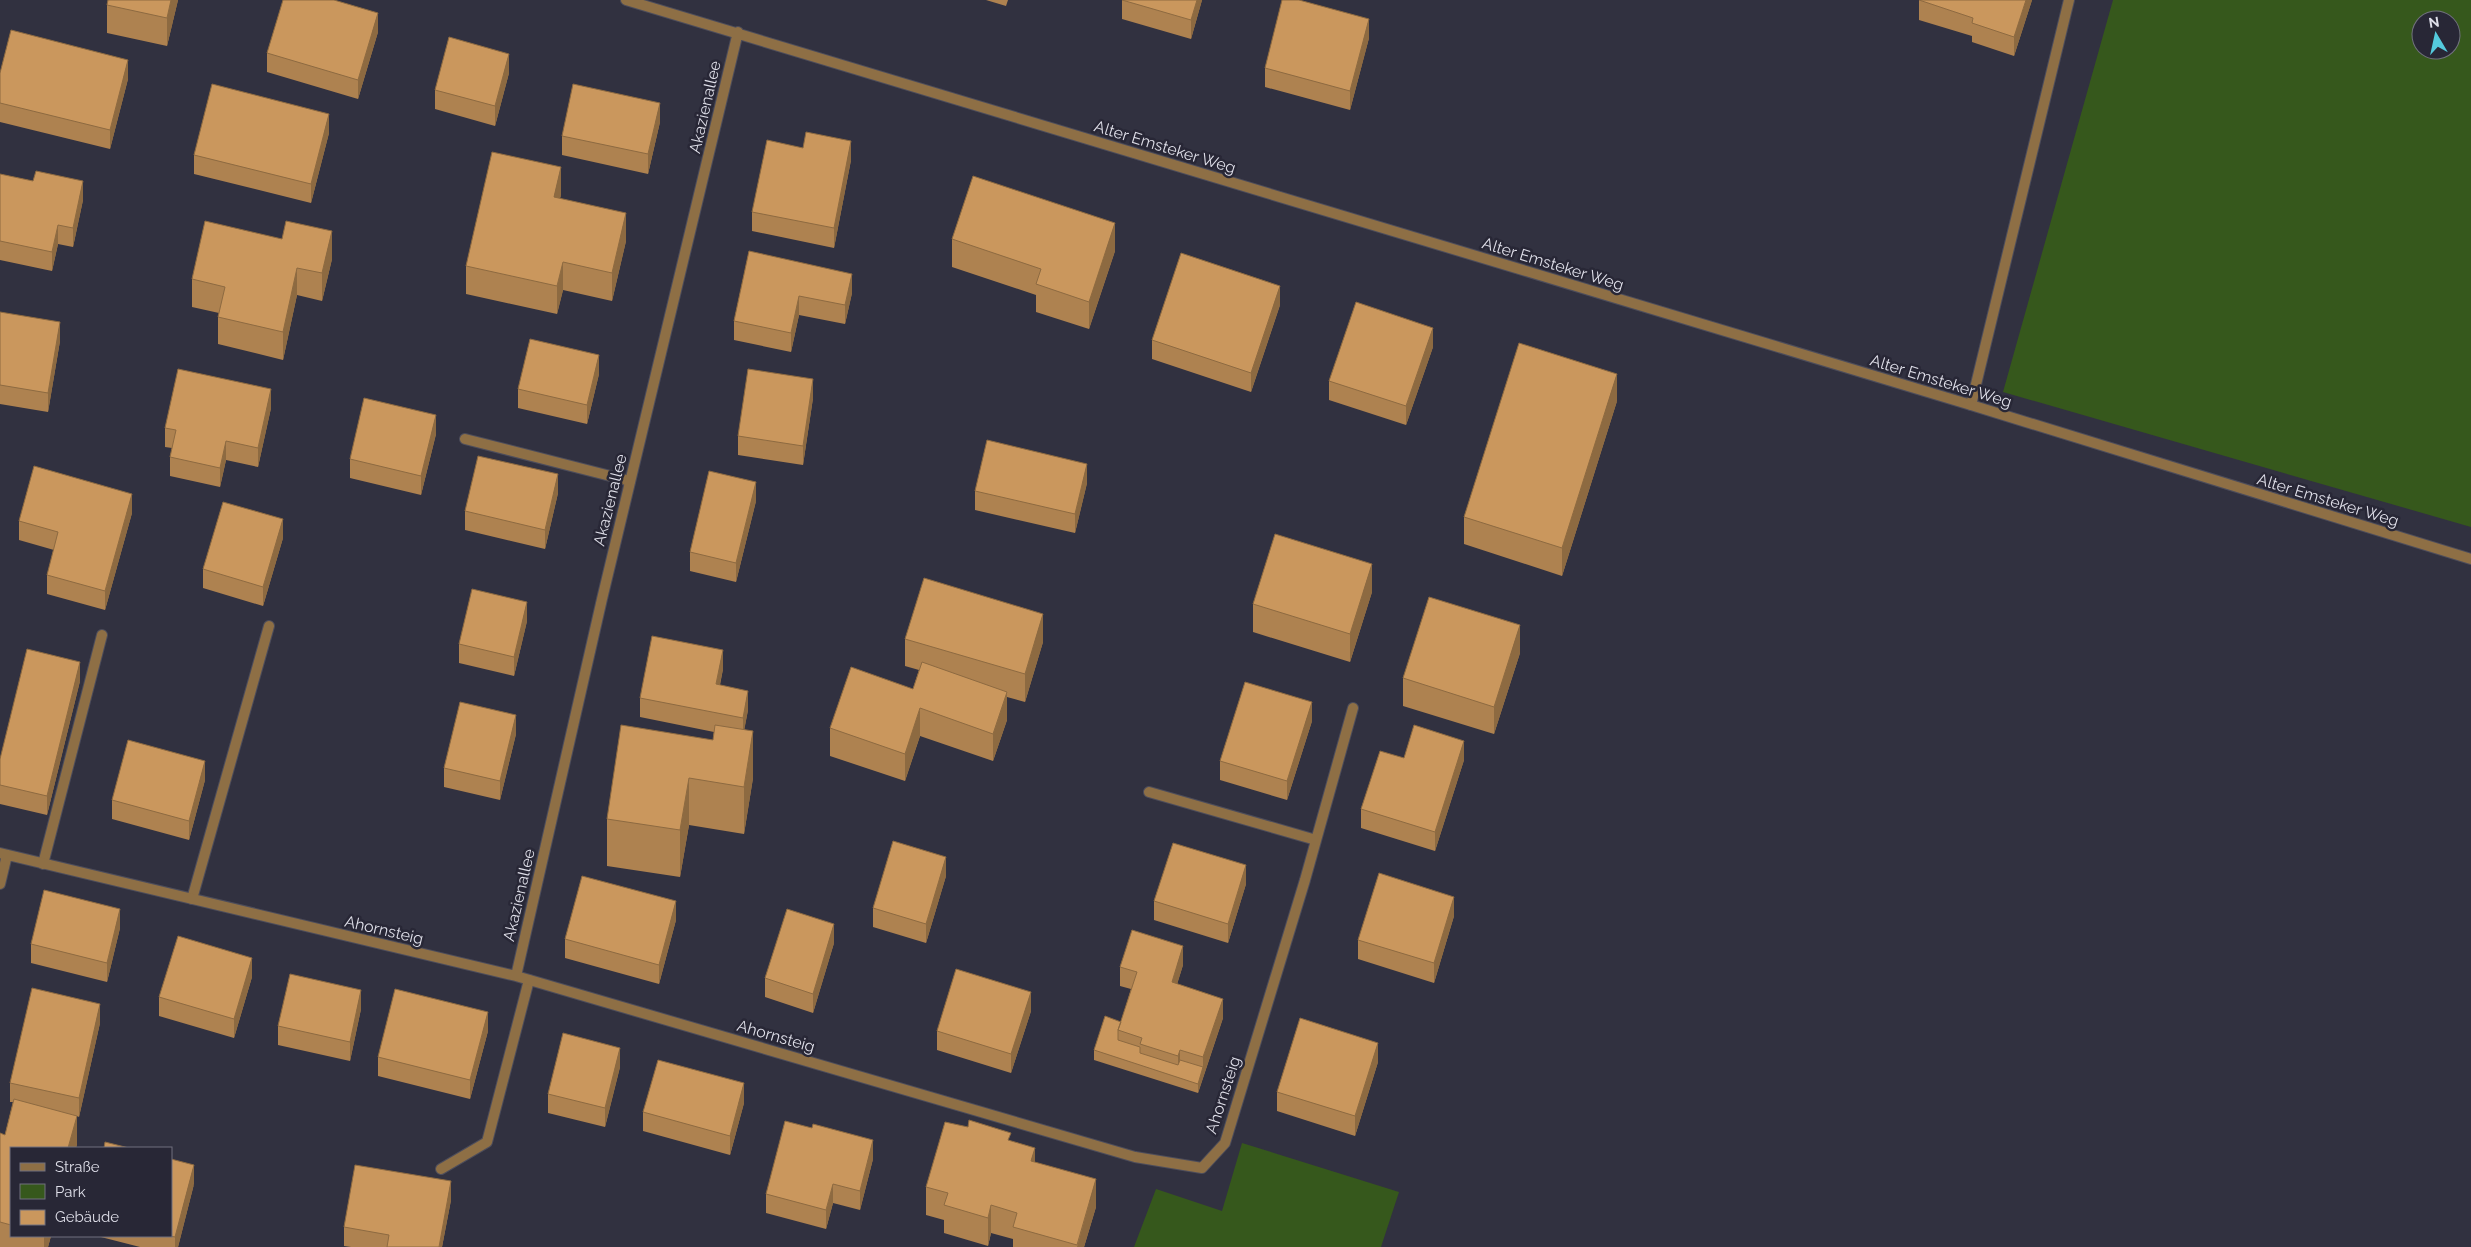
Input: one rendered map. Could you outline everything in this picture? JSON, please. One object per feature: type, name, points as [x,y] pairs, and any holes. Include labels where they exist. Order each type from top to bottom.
[{"type":"street","name":"Alter Emsteker Weg","points":[[626,0],[738,32],[1971,405],[2471,559]]},
{"type":"street","points":[[1971,405],[2069,0]]},
{"type":"street","name":"Akazienallee","points":[[516,976],[630,481],[738,32]]},
{"type":"street","points":[[465,439],[630,481]]},
{"type":"street","points":[[192,899],[269,626]]},
{"type":"street","points":[[43,864],[102,635]]},
{"type":"street","name":"Ahornsteig","points":[[4,854],[516,976],[1135,1157],[1202,1168],[1225,1143],[1316,840],[1353,708]]},
{"type":"street","points":[[1149,792],[1316,840]]},
{"type":"street","points":[[0,884],[4,854]]},
{"type":"street","points":[[441,1169],[488,1142],[528,980]]},
{"type":"green space","points":[[2113,0],[2471,0],[2471,527],[2003,392]]},
{"type":"green space","points":[[1242,1143],[1399,1192],[1381,1247],[1134,1247],[1156,1189],[1222,1211]]},
{"type":"building","points":[[108,0],[171,0],[167,18],[107,5]]},
{"type":"building","points":[[283,0],[334,0],[378,13],[358,80],[267,53]]},
{"type":"building","points":[[1122,0],[1197,0],[1191,20]]},
{"type":"building","points":[[1282,0],[1299,0],[1369,19],[1350,91],[1265,68]]},
{"type":"building","points":[[1919,0],[2026,0],[2014,37],[1972,23],[1973,18]]},
{"type":"building","points":[[11,30],[128,60],[110,130],[0,103],[0,73]]},
{"type":"building","points":[[449,37],[509,54],[495,106],[435,90]]},
{"type":"building","points":[[212,84],[329,114],[311,184],[194,155]]},
{"type":"building","points":[[573,84],[660,103],[648,154],[562,136]]},
{"type":"building","points":[[806,132],[851,141],[834,228],[752,212],[767,140],[803,148]]},
{"type":"building","points":[[492,152],[561,167],[554,197],[626,213],[612,273],[563,262],[557,286],[466,266]]},
{"type":"building","points":[[36,171],[83,181],[73,228],[58,225],[52,252],[0,241],[0,174],[33,181]]},
{"type":"building","points":[[973,176],[1115,223],[1089,302],[1036,284],[1041,269],[952,239]]},
{"type":"building","points":[[205,221],[282,239],[286,221],[332,231],[322,273],[297,268],[283,332],[218,317],[225,287],[192,279]]},
{"type":"building","points":[[749,251],[852,274],[845,305],[799,296],[791,333],[734,321]]},
{"type":"building","points":[[1181,253],[1280,286],[1251,373],[1152,340]]},
{"type":"building","points":[[1356,302],[1433,328],[1406,406],[1329,381]]},
{"type":"building","points":[[0,312],[60,322],[48,393],[0,385]]},
{"type":"building","points":[[530,339],[599,355],[587,405],[518,389]]},
{"type":"building","points":[[1519,343],[1617,374],[1562,548],[1464,517]]},
{"type":"building","points":[[178,369],[271,389],[258,448],[226,441],[220,468],[170,457],[176,430],[165,428]]},
{"type":"building","points":[[748,369],[813,379],[803,446],[738,436]]},
{"type":"building","points":[[364,398],[436,415],[421,476],[350,459]]},
{"type":"building","points":[[987,440],[1087,464],[1075,514],[975,491]]},
{"type":"building","points":[[478,456],[558,474],[545,530],[465,511]]},
{"type":"building","points":[[34,466],[132,494],[105,591],[47,575],[58,532],[19,521]]},
{"type":"building","points":[[709,471],[756,482],[736,563],[690,552]]},
{"type":"building","points":[[223,502],[283,519],[263,587],[203,569]]},
{"type":"building","points":[[1275,534],[1372,564],[1350,634],[1253,604]]},
{"type":"building","points":[[924,578],[1043,614],[1025,674],[905,639]]},
{"type":"building","points":[[472,589],[527,602],[514,657],[459,644]]},
{"type":"building","points":[[1429,597],[1520,625],[1494,707],[1403,678]]},
{"type":"building","points":[[652,636],[723,650],[716,684],[748,691],[743,718],[640,698]]},
{"type":"building","points":[[27,649],[80,662],[47,796],[0,785],[0,759]]},
{"type":"building","points":[[922,662],[1007,692],[993,734],[920,708],[905,754],[830,728],[851,667],[913,689]]},
{"type":"building","points":[[1245,682],[1312,702],[1287,781],[1220,761]]},
{"type":"building","points":[[460,702],[516,715],[500,781],[444,768]]},
{"type":"building","points":[[621,725],[713,740],[715,725],[753,731],[744,787],[689,778],[680,830],[607,819]]},
{"type":"building","points":[[1414,725],[1464,741],[1435,832],[1361,809],[1380,751],[1404,758]]},
{"type":"building","points":[[128,740],[205,761],[189,821],[112,800]]},
{"type":"building","points":[[893,841],[946,857],[926,924],[873,908]]},
{"type":"building","points":[[1173,843],[1246,865],[1228,924],[1154,901]]},
{"type":"building","points":[[1379,873],[1454,897],[1434,963],[1358,940]]},
{"type":"building","points":[[582,876],[676,901],[659,965],[565,939]]},
{"type":"building","points":[[44,890],[120,909],[107,963],[31,944]]},
{"type":"building","points":[[787,909],[834,924],[813,994],[765,978]]},
{"type":"building","points":[[1132,930],[1183,946],[1172,982],[1223,999],[1203,1057],[1180,1050],[1178,1056],[1140,1044],[1142,1038],[1118,1030],[1137,972],[1120,967]]},
{"type":"building","points":[[178,936],[252,958],[234,1019],[159,997]]},
{"type":"building","points":[[956,969],[1031,992],[1011,1054],[937,1031]]},
{"type":"building","points":[[290,974],[361,990],[350,1042],[278,1026]]},
{"type":"building","points":[[32,988],[100,1004],[79,1098],[10,1083]]},
{"type":"building","points":[[395,989],[488,1012],[470,1080],[378,1057]]},
{"type":"building","points":[[1105,1016],[1121,1022],[1118,1030],[1118,1040],[1140,1047],[1140,1053],[1178,1065],[1180,1060],[1203,1067],[1198,1084],[1094,1050]]},
{"type":"building","points":[[1300,1018],[1378,1043],[1355,1116],[1277,1092]]},
{"type":"building","points":[[563,1033],[620,1048],[605,1108],[548,1094]]},
{"type":"building","points":[[658,1060],[744,1083],[730,1136],[643,1112]]},
{"type":"building","points":[[14,1099],[77,1116],[68,1147],[10,1147],[10,1225],[0,1222],[0,1133],[5,1135]]},
{"type":"building","points":[[969,1120],[1011,1133],[1008,1140],[1035,1148],[1031,1161],[1096,1179],[1077,1245],[1013,1227],[1017,1213],[991,1205],[988,1218],[944,1205],[948,1193],[926,1187],[945,1122],[968,1127]]},
{"type":"building","points":[[785,1121],[812,1128],[813,1124],[873,1140],[860,1191],[833,1184],[826,1210],[766,1194]]},
{"type":"building","points":[[105,1142],[125,1147],[104,1147]]},
{"type":"building","points":[[172,1159],[194,1165],[175,1237],[172,1236]]},
{"type":"building","points":[[355,1165],[451,1181],[439,1247],[387,1247],[389,1235],[344,1227]]}]
